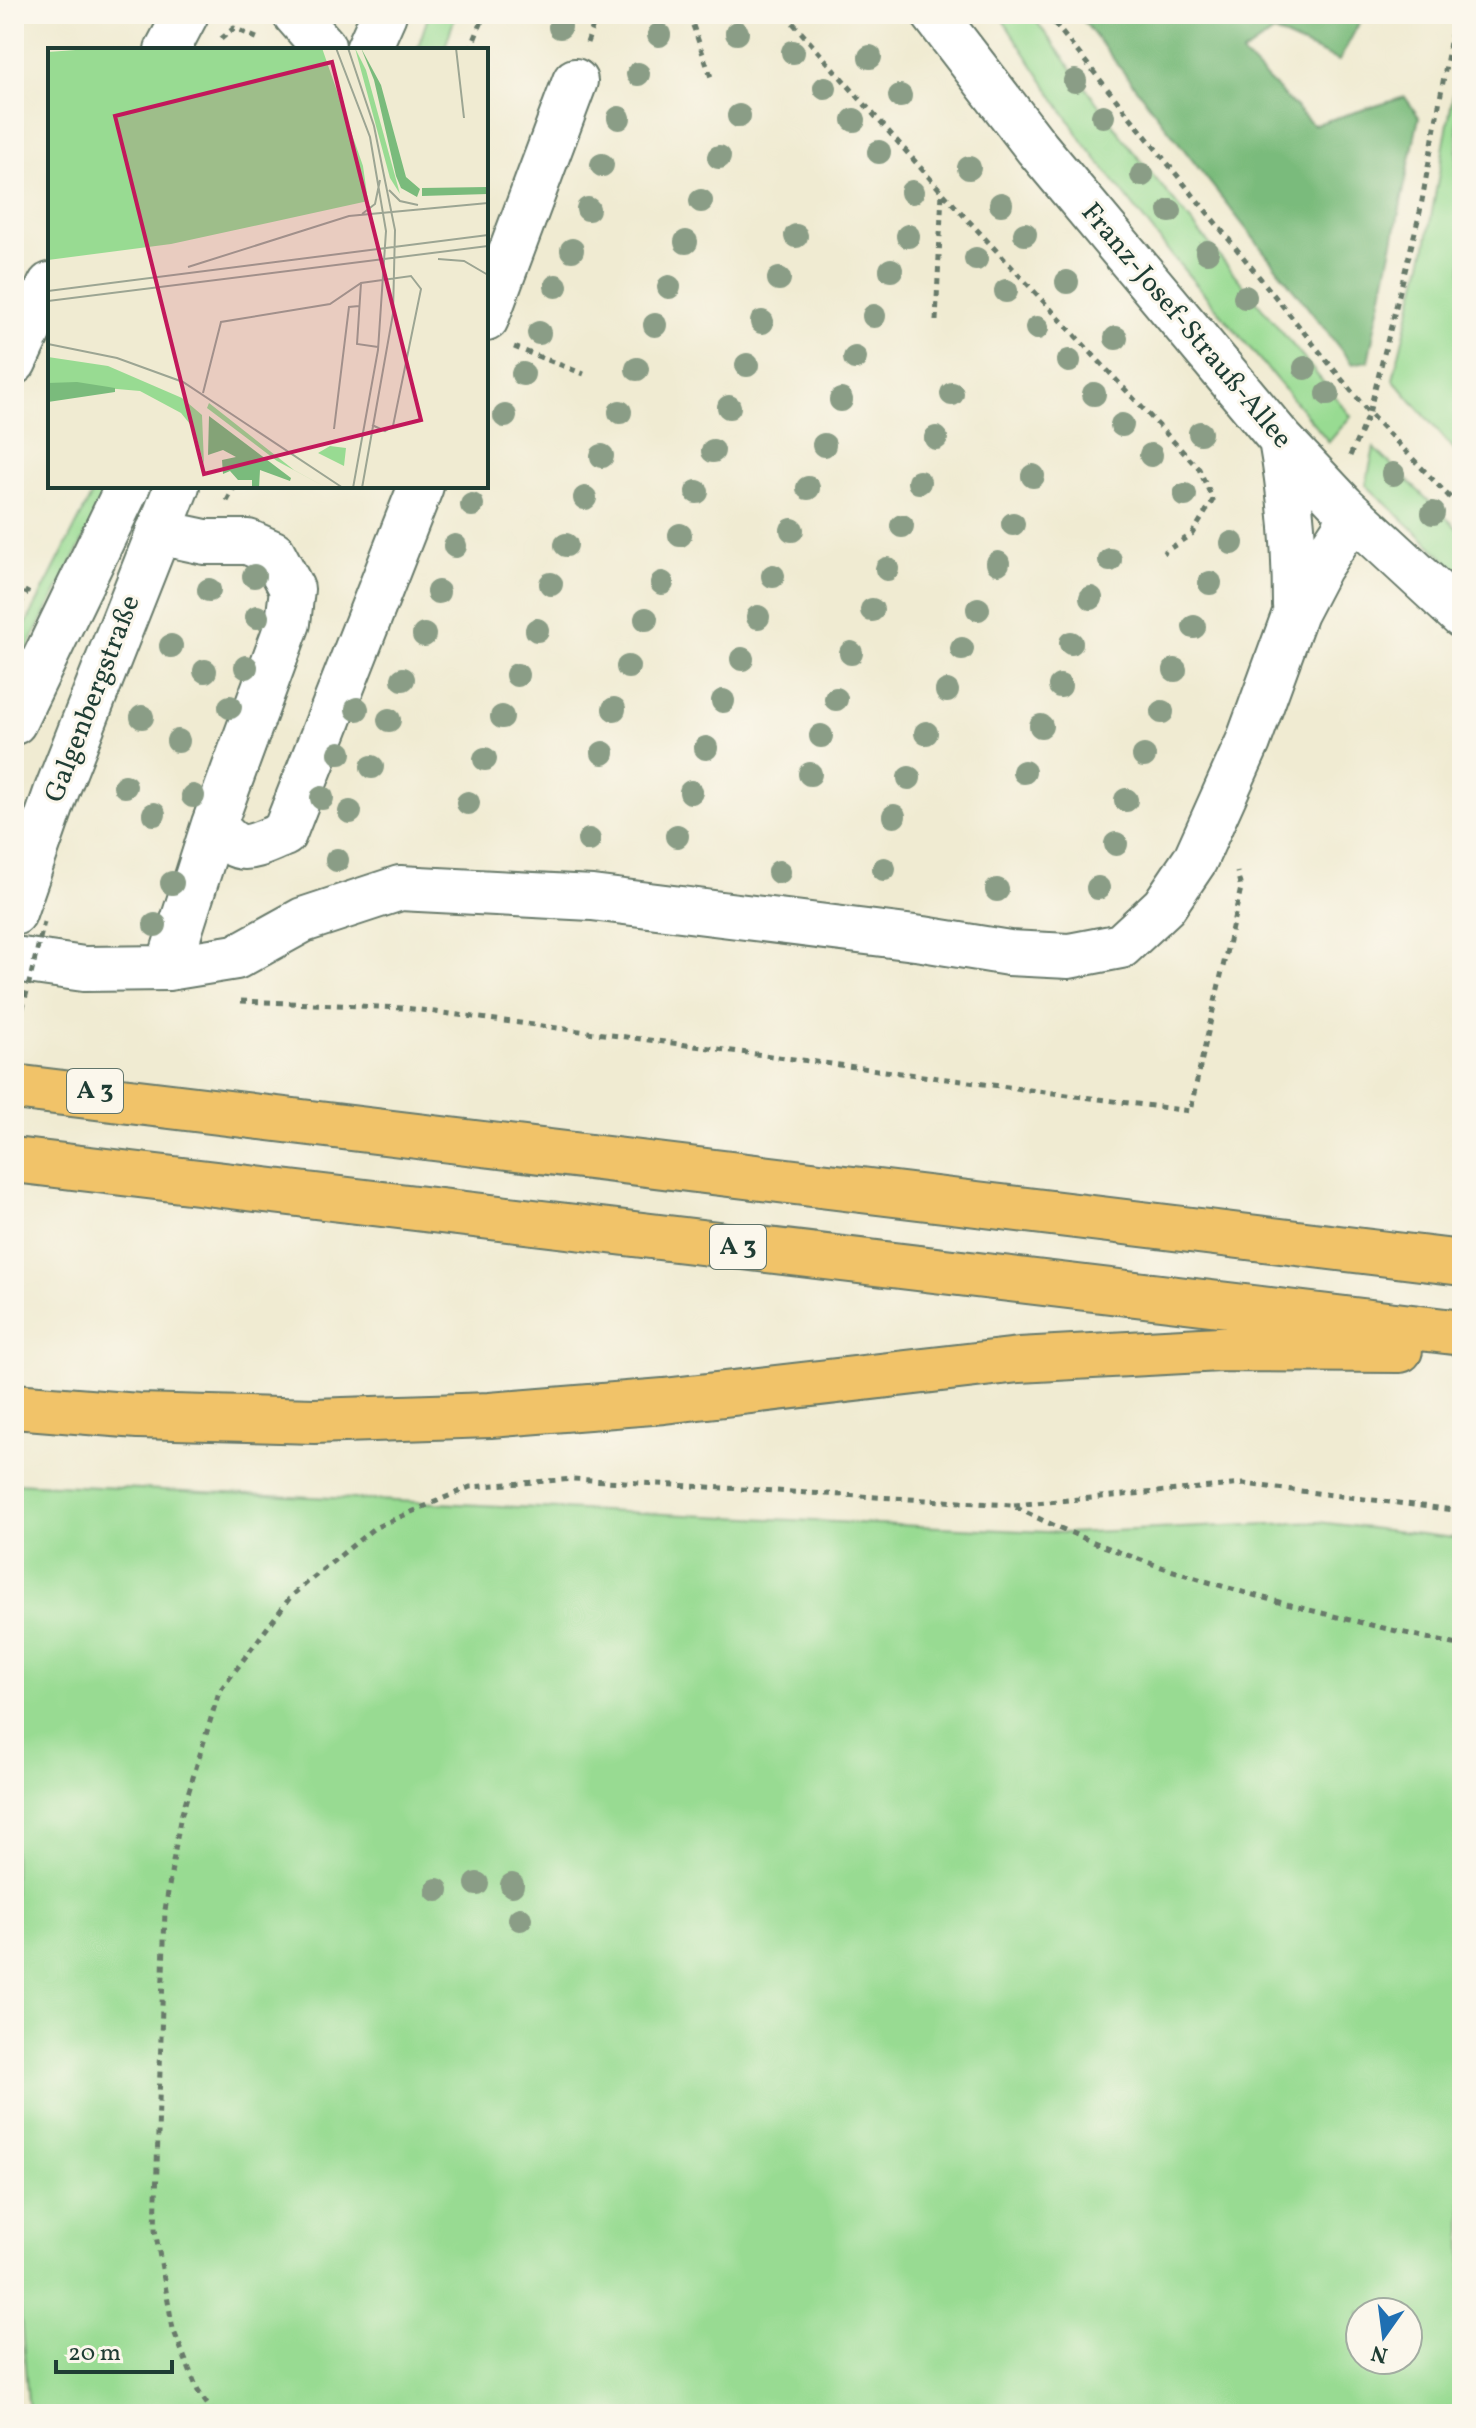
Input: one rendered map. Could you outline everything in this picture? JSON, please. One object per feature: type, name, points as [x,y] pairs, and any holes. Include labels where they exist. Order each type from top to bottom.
[{"type":"highway","name":"A 3","points":[[14,1077],[177,1106]]},
{"type":"highway","name":"A 3","points":[[14,1087],[1462,1263]]},
{"type":"highway","name":"A 3","points":[[14,1160],[1462,1333]]},
{"type":"highway","points":[[26,1412],[314,1421],[490,1415],[664,1401],[1019,1360],[1220,1349],[1462,1351]]},
{"type":"street","points":[[168,48],[186,14]]},
{"type":"street","points":[[369,48],[384,14]]},
{"type":"street","name":"Franz-Josef-Strauß-Allee","points":[[934,14],[1047,159],[1281,440],[1340,503],[1462,616]]},
{"type":"street","points":[[281,28],[328,37]]},
{"type":"street","points":[[493,330],[575,81]]},
{"type":"street","points":[[14,362],[48,289]]},
{"type":"street","points":[[1281,440],[1294,542],[1295,613]]},
{"type":"street","name":"Galgenbergstraße","points":[[14,722],[127,488]]},
{"type":"street","name":"Galgenbergstraße","points":[[29,918],[57,790],[176,488]]},
{"type":"street","points":[[214,824],[228,842],[248,848],[284,834],[420,488]]},
{"type":"street","points":[[1294,542],[1340,503]]},
{"type":"street","points":[[14,959],[84,969],[168,968],[236,957],[303,920],[400,888],[592,898],[923,939],[1009,953],[1069,956],[1121,946],[1164,906],[1195,860],[1248,742],[1295,613],[1319,567],[1340,503]]},
{"type":"street","points":[[158,532],[205,542],[248,542],[273,553],[292,589],[288,623],[214,824],[168,968]]},
{"type":"path","points":[[471,48],[485,14]]},
{"type":"path","points":[[689,14],[712,80]]},
{"type":"path","points":[[785,14],[942,192],[1199,469],[1213,500],[1192,534],[1163,553]]},
{"type":"path","points":[[1047,14],[1369,413],[1462,510]]},
{"type":"path","points":[[1340,503],[1348,459],[1369,413],[1420,212],[1455,14]]},
{"type":"path","points":[[218,42],[234,28],[281,28]]},
{"type":"path","points":[[936,321],[942,192]]},
{"type":"path","points":[[493,330],[584,374]]},
{"type":"path","points":[[230,1001],[405,1008],[1190,1111],[1241,888],[1219,805]]},
{"type":"path","points":[[14,1044],[29,918]]},
{"type":"path","points":[[214,2414],[198,2391],[173,2329],[155,2230],[165,1910],[180,1820],[219,1692],[292,1595],[374,1528],[470,1487],[573,1479],[1011,1505],[1244,1484],[1462,1511]]},
{"type":"path","points":[[1011,1505],[1066,1533],[1276,1604],[1462,1646]]},
{"type":"green space","points":[[429,14],[456,14],[445,48],[418,48]]},
{"type":"green space","points":[[999,14],[1031,14],[1132,150],[1351,416],[1329,442],[1174,258],[1084,143]]},
{"type":"green space","points":[[1078,14],[1364,14],[1339,61],[1274,32],[1242,54],[1313,125],[1405,97],[1419,117],[1368,361],[1352,364]]},
{"type":"green space","points":[[1459,62],[1456,187],[1462,242],[1462,459],[1393,379],[1425,251]]},
{"type":"green space","points":[[1374,448],[1462,533],[1462,575],[1366,485]]},
{"type":"green space","points":[[95,488],[110,488],[14,675],[14,648]]},
{"type":"green space","points":[[14,1483],[1066,1533],[1318,1522],[1462,1539],[1462,2414],[29,2414],[14,2235]]}]
